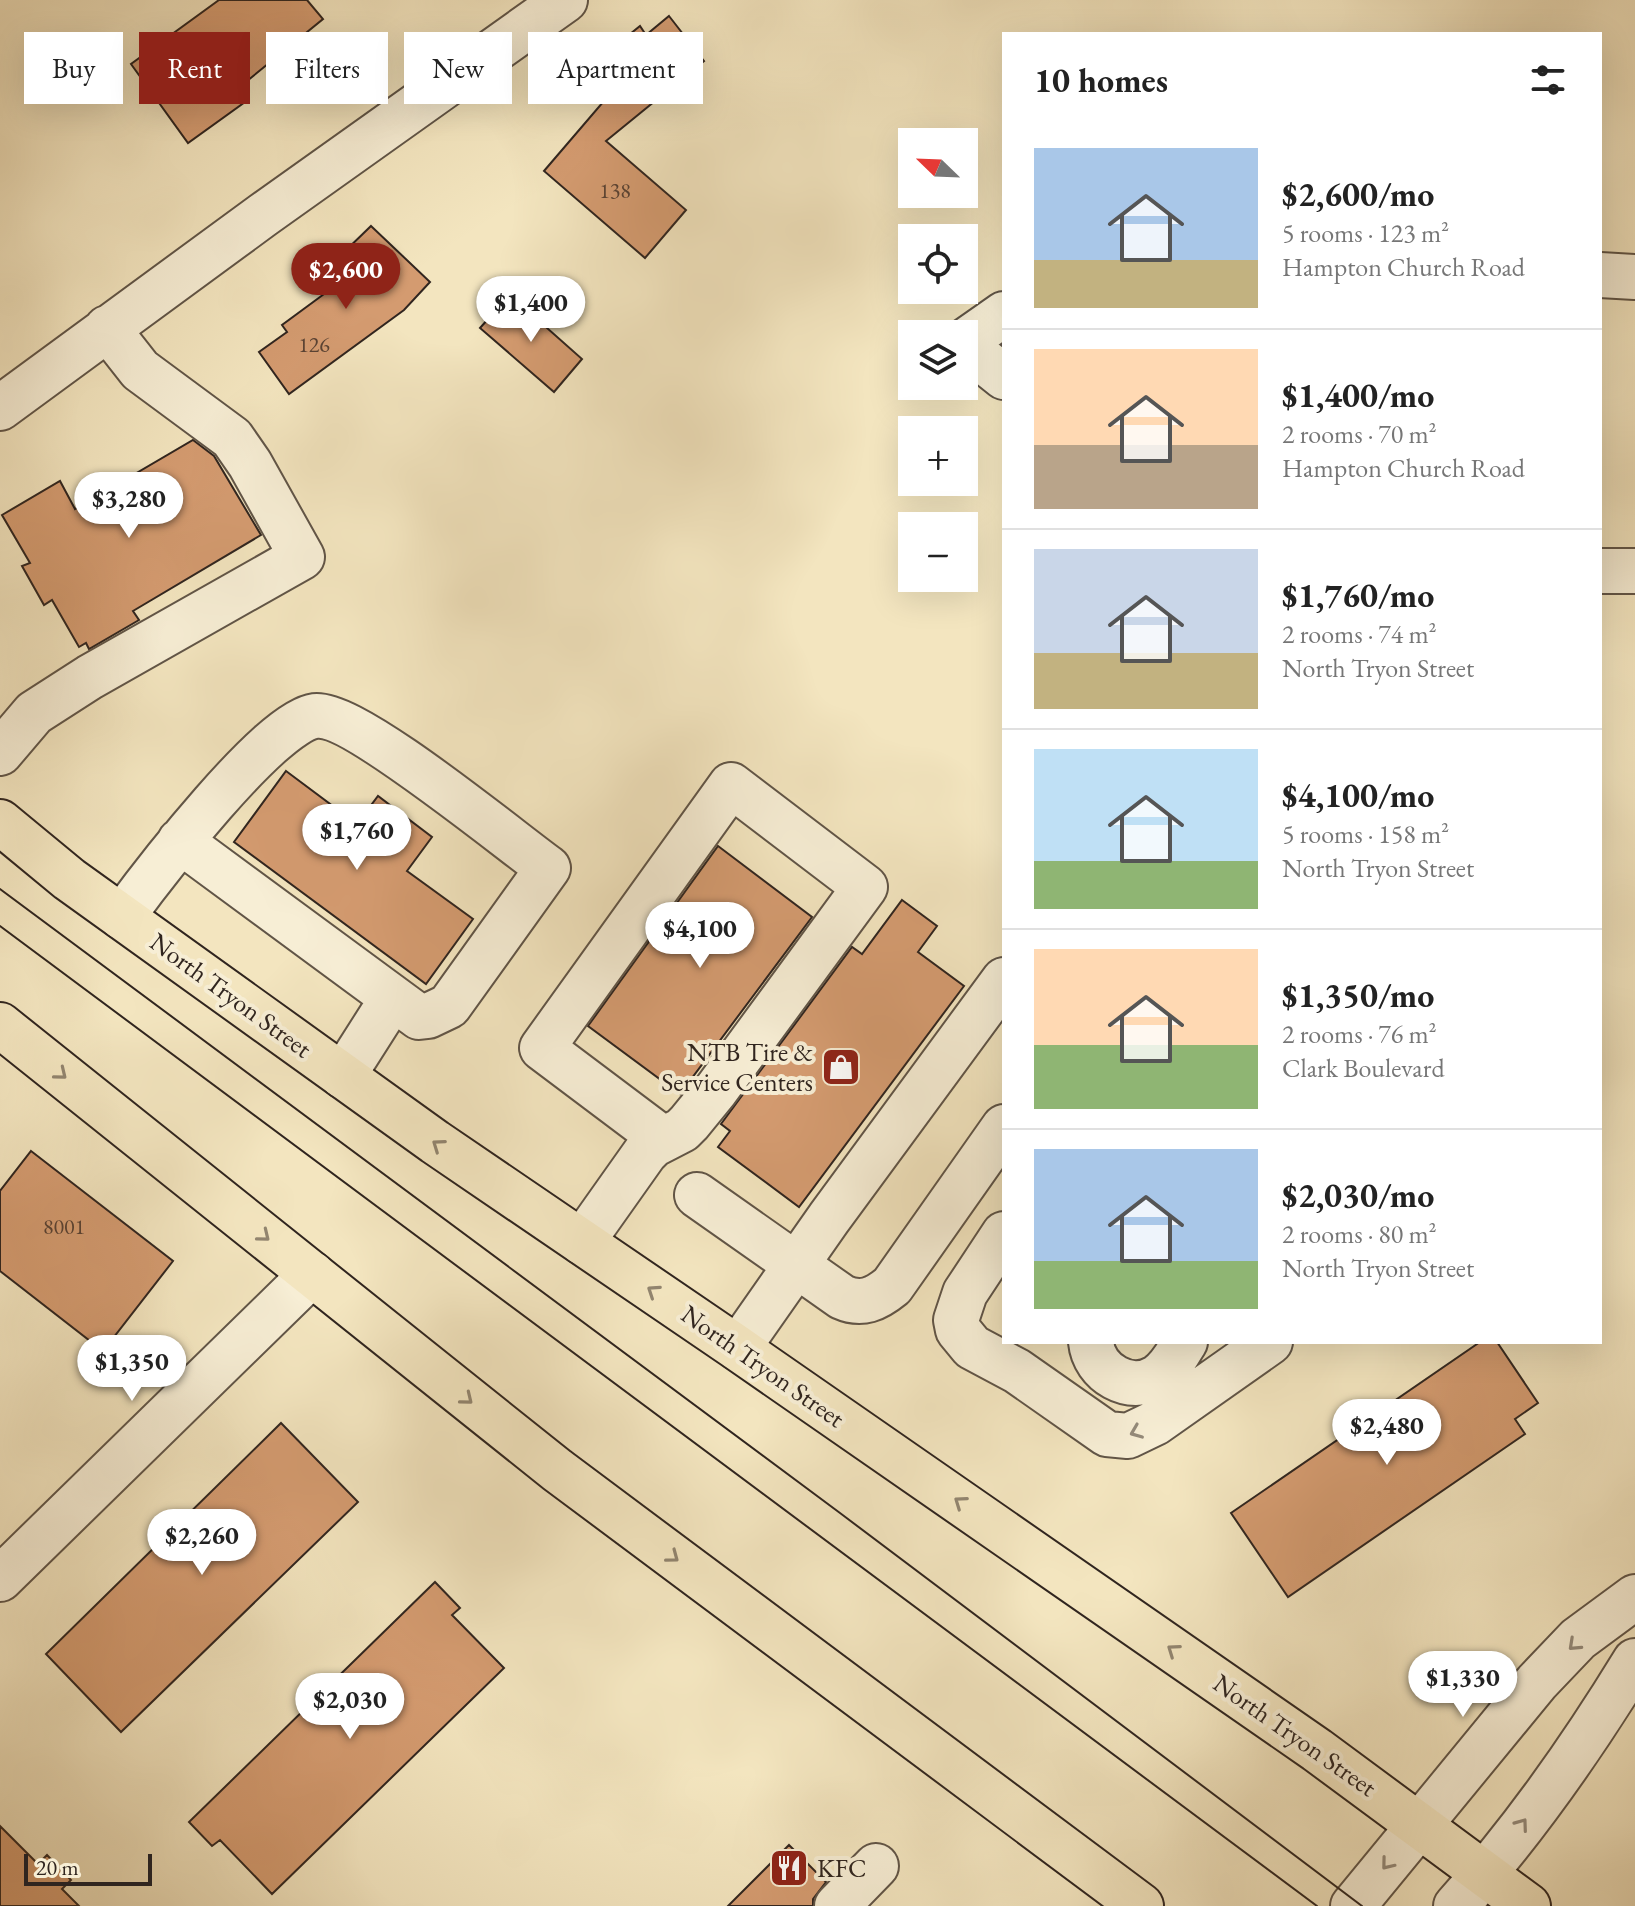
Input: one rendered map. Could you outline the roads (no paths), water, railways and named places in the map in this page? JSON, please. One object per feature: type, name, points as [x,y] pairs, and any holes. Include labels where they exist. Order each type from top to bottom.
[{"type":"main road","name":"North Tryon Street","points":[[0,822],[69,879],[435,1142],[1317,1750],[1528,1906]]},
{"type":"main road","points":[[0,1025],[557,1470],[1141,1906]]},
{"type":"street","points":[[0,408],[565,0]]},
{"type":"street","points":[[1602,275],[1635,277]]},
{"type":"street","points":[[978,333],[1002,315]]},
{"type":"street","points":[[0,753],[34,713],[90,677],[302,557],[232,438],[140,370],[107,328]]},
{"type":"street","points":[[978,355],[1002,375]]},
{"type":"street","points":[[1602,571],[1635,571]]},
{"type":"street","points":[[122,917],[180,841],[253,761],[290,727],[316,716],[332,719],[368,735],[548,868],[449,1006],[419,1017],[180,841]]},
{"type":"street","points":[[582,1242],[645,1153],[689,1123],[716,1090],[865,887],[731,785],[542,1048],[663,1139]]},
{"type":"street","points":[[738,1348],[1002,983]]},
{"type":"street","points":[[343,1076],[392,999]]},
{"type":"street","points":[[697,1195],[795,1266],[852,1302],[866,1302],[892,1286],[1002,1130]]},
{"type":"street","points":[[1002,1241],[987,1291],[956,1320],[961,1337],[985,1356],[1017,1371],[1099,1431],[1119,1437],[1155,1423],[1182,1367]]},
{"type":"street","points":[[0,1579],[312,1274]]},
{"type":"street","points":[[1091,1344],[1094,1356],[1101,1366],[1110,1375],[1130,1383],[1150,1381],[1182,1367],[1263,1344]]},
{"type":"street","points":[[1353,1906],[1557,1661],[1578,1639],[1635,1597]]},
{"type":"street","points":[[1456,1906],[1575,1752],[1635,1661]]},
{"type":"street","points":[[837,1906],[876,1866]]},
{"type":"tram line","points":[[0,889],[840,1513],[1362,1906]]},
{"type":"tram line","points":[[0,926],[1317,1906]]},
{"type":"place","name":"NTB Tire & Service Centers","points":[[841,1067]]},
{"type":"place","name":"KFC","points":[[789,1868]]}]
